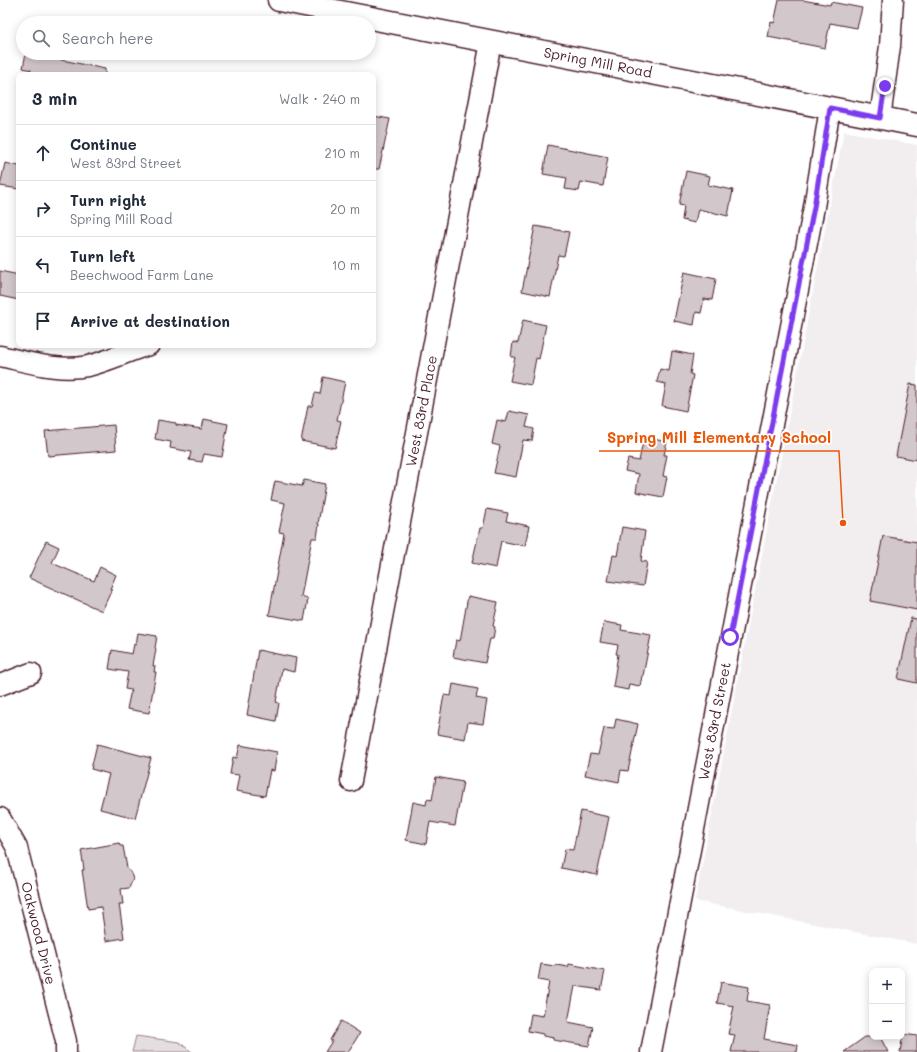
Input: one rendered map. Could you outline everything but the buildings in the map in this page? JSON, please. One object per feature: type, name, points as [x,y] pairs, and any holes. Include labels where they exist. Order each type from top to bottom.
[{"type":"street","name":"Spring Mill Road","points":[[279,0],[324,4],[491,42],[917,125]]},
{"type":"street","points":[[880,118],[890,46],[893,0]]},
{"type":"street","name":"West 83rd Place","points":[[351,781],[491,42]]},
{"type":"street","name":"West 83rd Street","points":[[651,1052],[814,207],[830,108]]},
{"type":"street","points":[[0,356],[48,366],[79,367],[102,362],[141,348]]},
{"type":"street","points":[[0,685],[31,673]]},
{"type":"street","name":"Oakwood Drive","points":[[0,818],[18,848],[66,1041],[66,1052]]},
{"type":"shaded area","points":[[844,131],[917,145],[917,944],[695,901]]},
{"type":"shaded area","points":[[136,1036],[179,1042],[192,1052],[132,1052]]},
{"type":"place","name":"Spring Mill Elementary School","points":[[843,523]]},
{"type":"route","points":[[730,637],[814,207],[830,108],[880,118],[885,86]]}]
